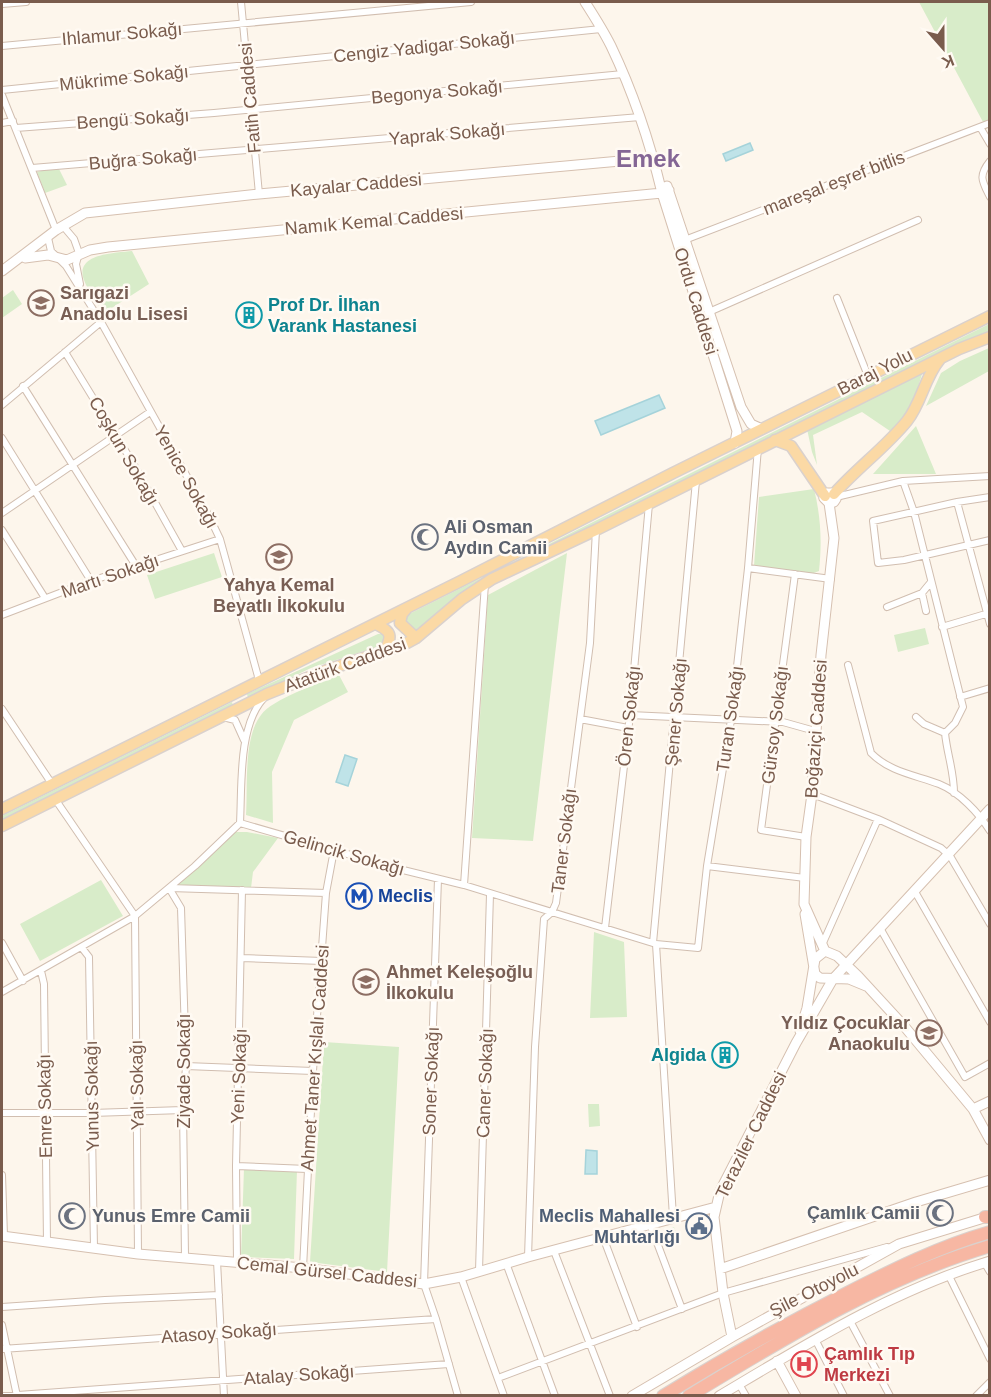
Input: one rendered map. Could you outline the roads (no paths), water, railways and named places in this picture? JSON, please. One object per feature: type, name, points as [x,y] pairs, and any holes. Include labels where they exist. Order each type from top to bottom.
[{"type":"highway","name":"Şile Otoyolu","points":[[663,1395],[796,1319],[887,1273],[990,1232]]},
{"type":"highway","name":"Şile Otoyolu","points":[[689,1395],[776,1342],[849,1304],[932,1266],[990,1246]]},
{"type":"main road","name":"Ordu Caddesi","points":[[585,2],[610,44],[640,117],[681,242],[737,431],[735,442]]},
{"type":"main road","name":"Kayalar Caddesi","points":[[59,228],[85,213],[259,194],[653,158]]},
{"type":"main road","name":"Namık Kemal Caddesi","points":[[78,254],[90,250],[140,243],[665,192]]},
{"type":"main road","points":[[2,272],[59,228]]},
{"type":"main road","name":"Ordu Caddesi","points":[[681,242],[709,312],[741,407],[751,424],[762,429]]},
{"type":"main road","points":[[19,260],[35,255],[48,255],[67,260],[78,254]]},
{"type":"main road","name":"Baraj Yolu","points":[[762,429],[990,316]]},
{"type":"main road","name":"Baraj Yolu","points":[[775,440],[941,357],[990,337]]},
{"type":"main road","points":[[775,440],[791,446],[831,498],[908,420],[923,394],[927,376],[941,357]]},
{"type":"main road","name":"Atatürk Caddesi","points":[[2,809],[762,429]]},
{"type":"main road","name":"Atatürk Caddesi","points":[[2,826],[267,694],[416,638],[462,599],[485,583],[775,440]]},
{"type":"main road","name":"Boğaziçi Caddesi","points":[[824,948],[804,904],[806,837],[812,794],[821,655],[834,538],[831,498]]},
{"type":"main road","points":[[408,608],[402,614],[400,624],[416,638]]},
{"type":"main road","points":[[376,624],[388,630],[390,634],[391,638],[385,651]]},
{"type":"main road","name":"Teraziler Caddesi","points":[[732,1336],[723,1293],[714,1217],[720,1191],[796,1043],[833,979],[990,809]]},
{"type":"main road","points":[[804,904],[813,967],[819,978],[849,980],[868,987]]},
{"type":"main road","points":[[813,967],[815,958],[824,948],[837,956],[904,1026],[973,1109],[990,1140]]},
{"type":"main road","name":"Teraziler Caddesi","points":[[796,1043],[807,1008],[813,967]]},
{"type":"main road","points":[[973,1109],[990,1101]]},
{"type":"main road","points":[[720,1269],[916,1202],[990,1180]]},
{"type":"main road","name":"Cemal Gürsel Caddesi","points":[[3,1236],[138,1254],[185,1256],[216,1261],[303,1268],[424,1284],[461,1277],[716,1207]]},
{"type":"main road","points":[[632,1395],[732,1336],[898,1244],[988,1217]]},
{"type":"main road","points":[[719,1395],[815,1339],[910,1291],[987,1262]]},
{"type":"main road","points":[[777,1361],[796,1395]]},
{"type":"street","points":[[2,4],[26,2]]},
{"type":"street","name":"Fatih Caddesi","points":[[241,2],[259,194]]},
{"type":"street","name":"Ihlamur Sokağı","points":[[2,46],[471,2]]},
{"type":"street","name":"Cengiz Yadigar Sokağı","points":[[247,65],[601,29]]},
{"type":"street","name":"Mükrime Sokağı","points":[[2,90],[247,65]]},
{"type":"street","name":"Begonya Sokağı","points":[[251,109],[623,74]]},
{"type":"street","points":[[2,95],[59,228],[74,239],[78,254],[76,264],[80,287]]},
{"type":"street","name":"Bengü Sokağı","points":[[15,128],[251,109]]},
{"type":"street","name":"Yaprak Sokağı","points":[[254,150],[640,117]]},
{"type":"street","points":[[2,123],[13,120]]},
{"type":"street","name":"mareşal eşref bitlis","points":[[681,242],[990,123]]},
{"type":"street","points":[[980,127],[990,144]]},
{"type":"street","name":"Buğra Sokağı","points":[[32,168],[254,150]]},
{"type":"street","points":[[990,161],[982,170],[981,177],[990,197]]},
{"type":"street","points":[[709,312],[918,220]]},
{"type":"street","points":[[48,238],[51,251],[59,258]]},
{"type":"street","name":"Yenice Sokağı","points":[[59,258],[101,322],[220,539],[259,680]]},
{"type":"street","points":[[837,298],[868,376]]},
{"type":"street","points":[[2,405],[101,322]]},
{"type":"street","name":"Coşkun Sokağı","points":[[65,352],[116,435],[182,551]]},
{"type":"street","points":[[23,386],[136,566]]},
{"type":"street","points":[[2,513],[150,412]]},
{"type":"street","points":[[2,438],[91,582]]},
{"type":"street","name":"Turan Sokağı","points":[[654,944],[698,948],[707,866],[731,720],[748,568],[758,448]]},
{"type":"street","points":[[831,498],[903,481],[990,476]]},
{"type":"street","name":"Şener Sokağı","points":[[673,1217],[654,944],[696,480]]},
{"type":"street","points":[[903,481],[914,512],[963,707],[955,723],[945,733]]},
{"type":"street","points":[[990,497],[957,501],[873,521],[878,563],[990,540]]},
{"type":"street","points":[[957,501],[990,624]]},
{"type":"street","name":"Ören Sokağı","points":[[605,928],[630,715],[649,503]]},
{"type":"street","points":[[2,530],[45,598]]},
{"type":"street","name":"Taner Sokağı","points":[[528,1257],[535,1047],[544,920],[552,912],[556,903],[590,643],[596,530]]},
{"type":"street","name":"Martı Sokağı","points":[[2,615],[136,566],[220,539]]},
{"type":"street","points":[[748,568],[831,579]]},
{"type":"street","name":"Gürsoy Sokağı","points":[[795,574],[761,830],[806,837]]},
{"type":"street","points":[[887,607],[922,593],[931,582]]},
{"type":"street","points":[[465,885],[485,583]]},
{"type":"street","points":[[922,593],[926,610]]},
{"type":"street","points":[[942,627],[988,613]]},
{"type":"street","points":[[848,665],[872,753],[882,764],[941,785],[954,793],[981,817],[990,831]]},
{"type":"street","points":[[960,697],[990,688]]},
{"type":"street","points":[[2,992],[135,916],[240,823],[245,742],[258,704],[267,694]]},
{"type":"street","points":[[2,709],[51,784]]},
{"type":"street","points":[[630,715],[783,722],[815,731]]},
{"type":"street","points":[[219,717],[235,720],[243,733],[245,742]]},
{"type":"street","points":[[916,717],[924,724],[945,733]]},
{"type":"street","points":[[580,719],[628,728]]},
{"type":"street","points":[[945,733],[954,774],[954,793]]},
{"type":"street","points":[[812,794],[878,819],[948,853],[990,924]]},
{"type":"street","points":[[55,799],[135,916]]},
{"type":"street","points":[[824,948],[878,819]]},
{"type":"street","name":"Gelincik Sokağı","points":[[240,823],[465,885],[654,944]]},
{"type":"street","name":"Ahmet Taner Kışlalı Caddesi","points":[[303,1268],[313,1071],[326,893],[334,850]]},
{"type":"street","points":[[707,866],[805,878]]},
{"type":"street","name":"Soner Sokağı","points":[[424,1284],[438,879]]},
{"type":"street","points":[[169,888],[326,893]]},
{"type":"street","name":"Ziyade Sokağı","points":[[169,888],[181,908],[186,1066],[183,1110],[185,1256]]},
{"type":"street","name":"Yeni Sokağı","points":[[237,1262],[236,1166],[242,890]]},
{"type":"street","points":[[914,890],[990,1022]]},
{"type":"street","name":"Caner Sokağı","points":[[479,1271],[490,894]]},
{"type":"street","name":"Yalı Sokağı","points":[[135,916],[138,1254]]},
{"type":"street","points":[[880,928],[965,1077],[990,1063]]},
{"type":"street","points":[[2,943],[23,981]]},
{"type":"street","name":"Yunus Sokağı","points":[[82,948],[89,957],[94,1248]]},
{"type":"street","points":[[242,958],[322,961]]},
{"type":"street","name":"Emre Sokağı","points":[[41,970],[44,984],[47,1242]]},
{"type":"street","points":[[186,1066],[313,1071]]},
{"type":"street","points":[[2,1113],[183,1110]]},
{"type":"street","points":[[236,1166],[308,1169]]},
{"type":"street","points":[[2,1174],[3,1236]]},
{"type":"street","points":[[650,1224],[682,1308]]},
{"type":"street","points":[[603,1237],[637,1327]]},
{"type":"street","points":[[498,1378],[723,1293],[898,1244]]},
{"type":"street","points":[[554,1251],[610,1395]]},
{"type":"street","points":[[216,1261],[224,1395]]},
{"type":"street","points":[[987,1262],[990,1272]]},
{"type":"street","points":[[506,1263],[555,1395]]},
{"type":"street","points":[[949,1276],[990,1359]]},
{"type":"street","points":[[461,1277],[504,1395]]},
{"type":"street","points":[[424,1284],[458,1395]]},
{"type":"street","points":[[2,1307],[219,1295]]},
{"type":"street","name":"Atasoy Sokağı","points":[[4,1349],[436,1319]]},
{"type":"street","points":[[850,1321],[890,1395]]},
{"type":"street","points":[[2,1325],[4,1349],[17,1395]]},
{"type":"street","points":[[815,1339],[844,1395]]},
{"type":"street","name":"Atalay Sokağı","points":[[4,1395],[449,1364]]},
{"type":"street","points":[[976,1395],[990,1382]]},
{"type":"street","points":[[739,1384],[746,1395]]},
{"type":"water","points":[[750,143],[753,150],[726,161],[723,154]]},
{"type":"water","points":[[659,395],[665,408],[601,435],[595,421]]},
{"type":"water","points":[[345,755],[357,759],[348,786],[336,782]]},
{"type":"water","points":[[586,1150],[597,1151],[597,1174],[585,1174]]},
{"type":"place","name":"Sarıgazi Anadolu Lisesi","points":[[41,303]]},
{"type":"place","name":"Prof Dr. İlhan Varank Hastanesi","points":[[249,315]]},
{"type":"place","name":"Ali Osman Aydın Camii","points":[[425,537]]},
{"type":"place","name":"Yahya Kemal Beyatlı İlkokulu","points":[[279,557]]},
{"type":"place","name":"Meclis","points":[[359,896]]},
{"type":"place","name":"Ahmet Keleşoğlu İlkokulu","points":[[366,982]]},
{"type":"place","name":"Yıldız Çocuklar Anaokulu","points":[[929,1033]]},
{"type":"place","name":"Algida","points":[[725,1055]]},
{"type":"place","name":"Çamlık Camii","points":[[940,1213]]},
{"type":"place","name":"Yunus Emre Camii","points":[[72,1216]]},
{"type":"place","name":"Meclis Mahallesi Muhtarlığı","points":[[699,1226]]},
{"type":"place","name":"Çamlık Tıp Merkezi","points":[[804,1364]]},
{"type":"district","name":"Emek","points":[[648,158]]}]
